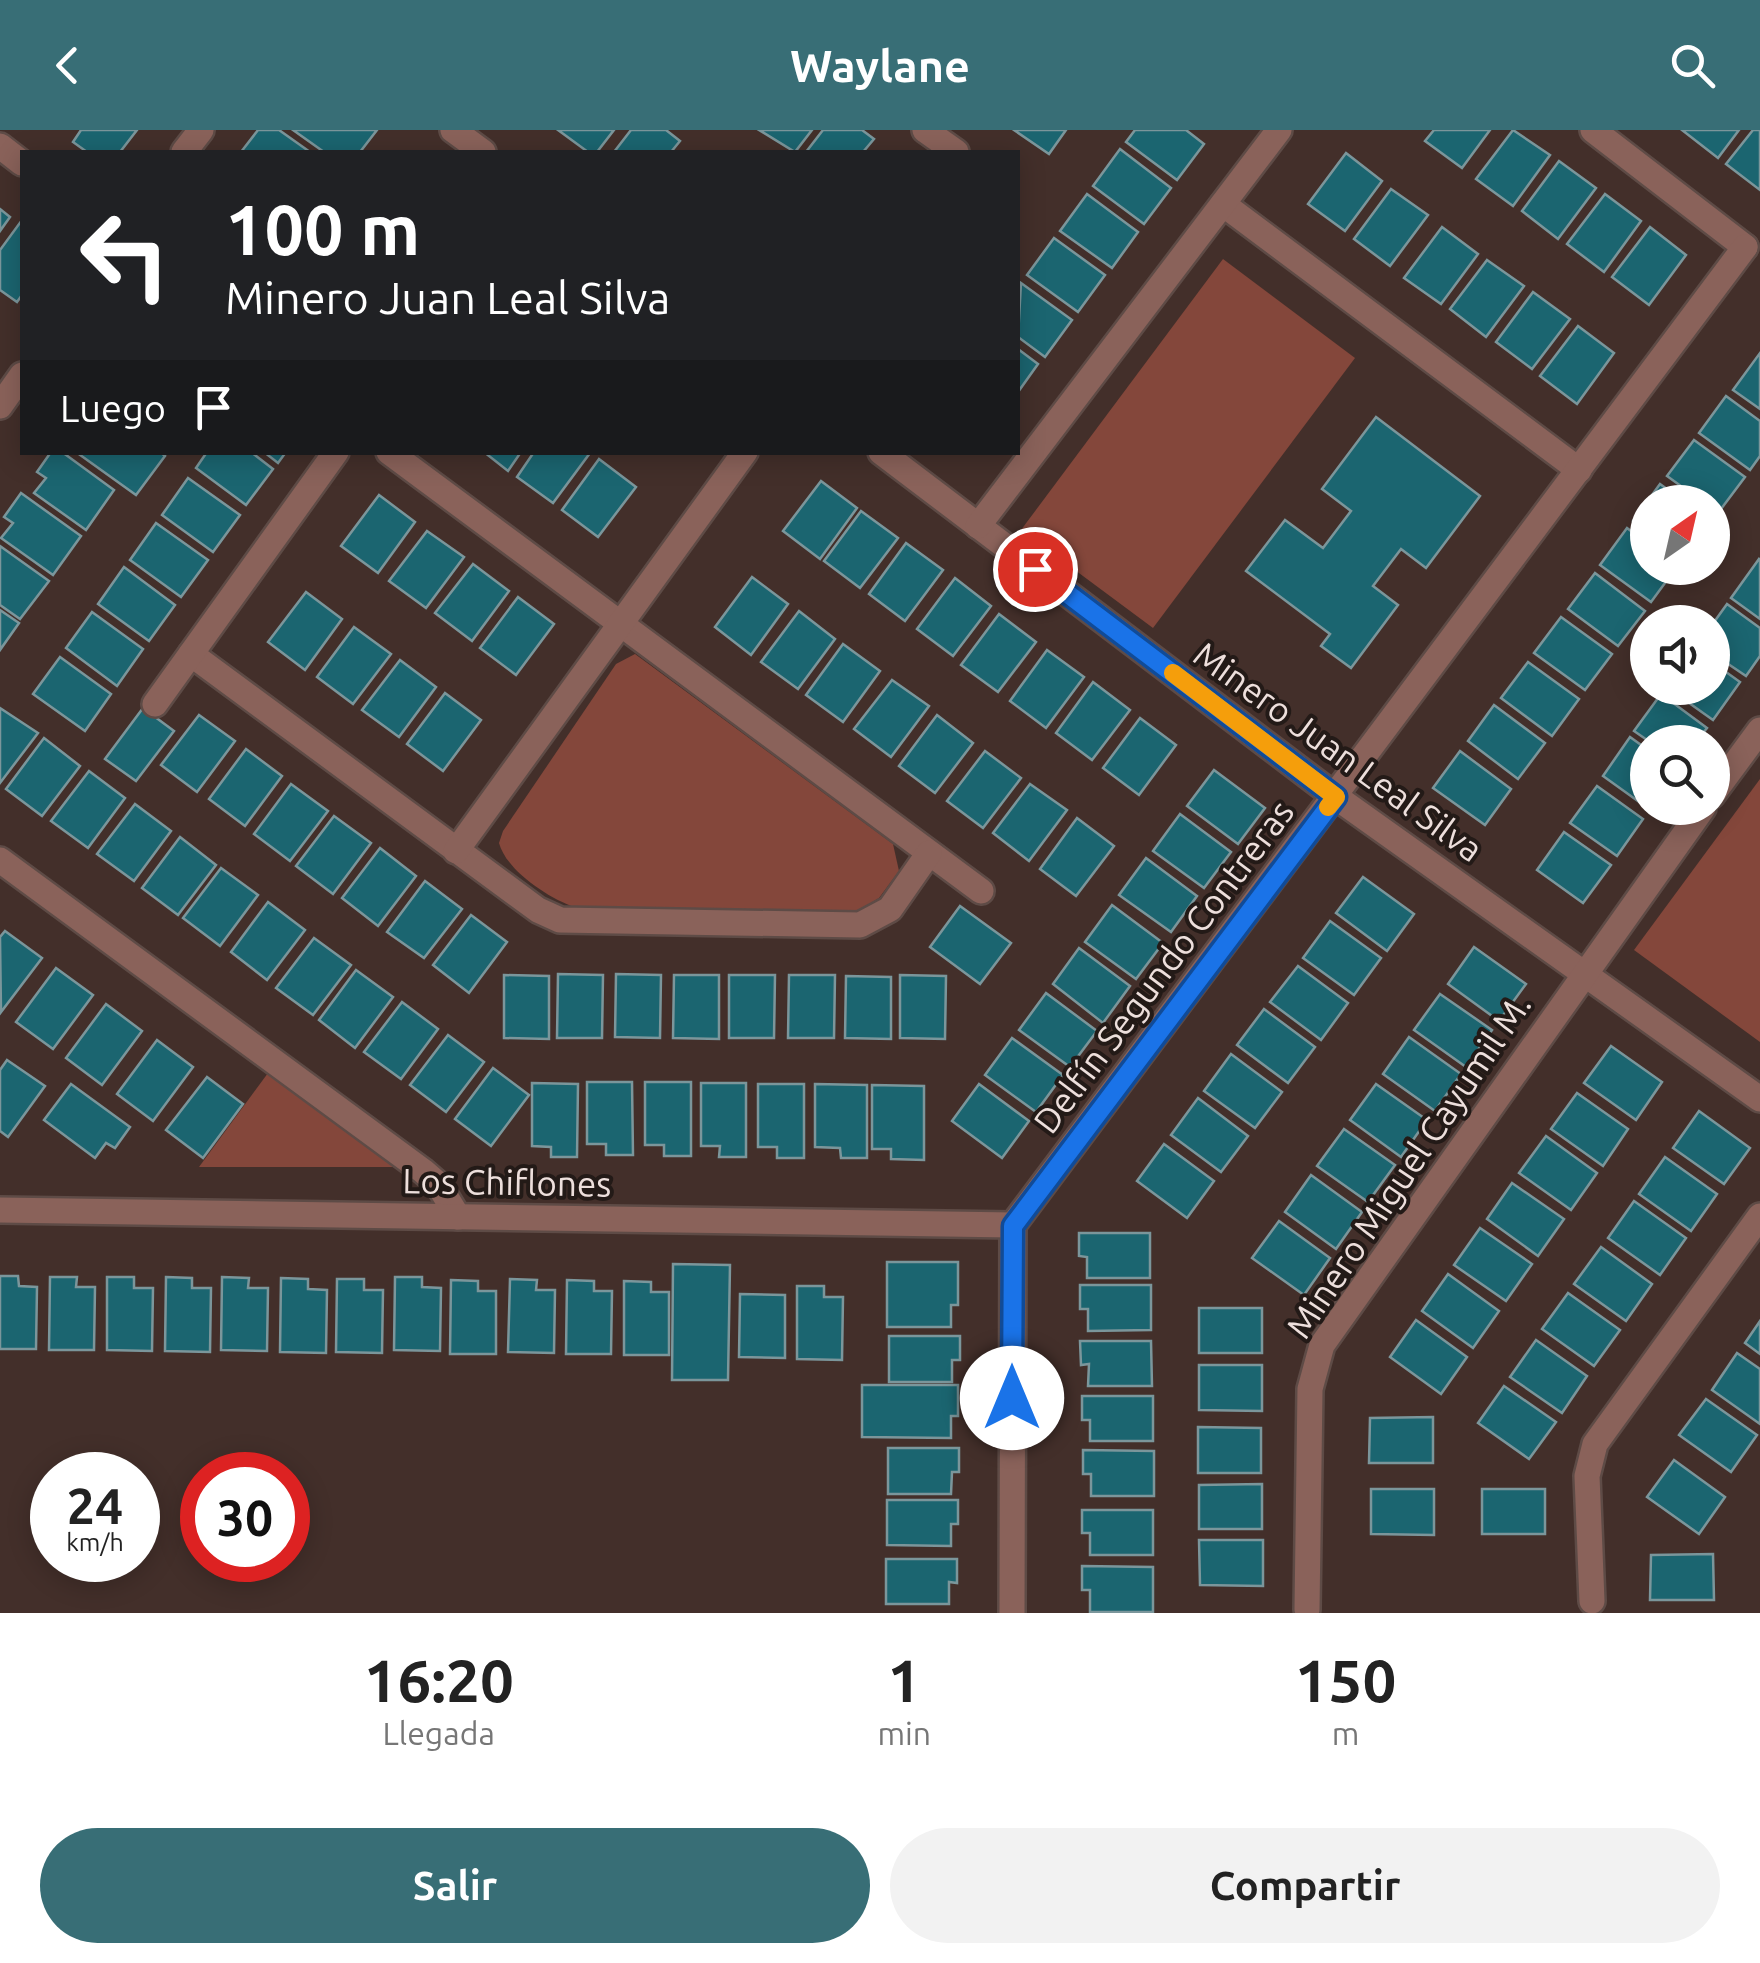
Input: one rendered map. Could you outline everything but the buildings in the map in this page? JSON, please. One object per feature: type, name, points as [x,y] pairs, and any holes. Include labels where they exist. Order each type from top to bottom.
[{"type":"street","points":[[186,150],[201,130]]},
{"type":"street","points":[[453,130],[480,150]]},
{"type":"street","points":[[925,130],[953,150]]},
{"type":"street","points":[[978,526],[1279,130]]},
{"type":"street","points":[[1593,130],[1752,244]]},
{"type":"street","points":[[0,146],[20,161]]},
{"type":"street","points":[[1223,204],[1579,470]]},
{"type":"street","name":"Delfín Segundo Contreras","points":[[1013,1226],[1752,244]]},
{"type":"street","points":[[0,406],[20,378]]},
{"type":"street","points":[[155,704],[334,455]]},
{"type":"street","points":[[393,455],[981,891]]},
{"type":"street","points":[[456,851],[743,455]]},
{"type":"street","name":"Minero Juan Leal Silva","points":[[885,455],[1336,797],[1760,1099]]},
{"type":"street","points":[[191,654],[456,851],[538,910],[560,920],[860,925],[890,910],[930,853]]},
{"type":"street","points":[[1730,772],[1759,734]]},
{"type":"street","name":"Minero Miguel Cayumil M.","points":[[1307,1609],[1310,1390],[1322,1346],[1691,825]]},
{"type":"street","points":[[0,860],[423,1171],[438,1184],[458,1217]]},
{"type":"street","name":"Los Chiflones","points":[[2,1208],[1013,1226]]},
{"type":"street","points":[[1592,1600],[1587,1476],[1595,1444],[1760,1216]]},
{"type":"street","points":[[1012,1613],[1013,1226]]},
{"type":"shaded area","points":[[1223,259],[1355,358],[1153,628],[1021,530]]},
{"type":"shaded area","points":[[635,654],[893,844],[899,871],[879,898],[856,912],[574,907],[552,897],[519,873],[499,843],[503,831],[616,664]]},
{"type":"shaded area","points":[[1760,779],[1760,1042],[1634,950],[1726,825],[1730,825]]},
{"type":"shaded area","points":[[268,1073],[398,1167],[199,1167]]},
{"type":"slow traffic","points":[[1173,673],[1336,797],[1328,807]]},
{"type":"route","points":[[1012,1398],[1013,1226],[1336,797],[1035,569]]}]
